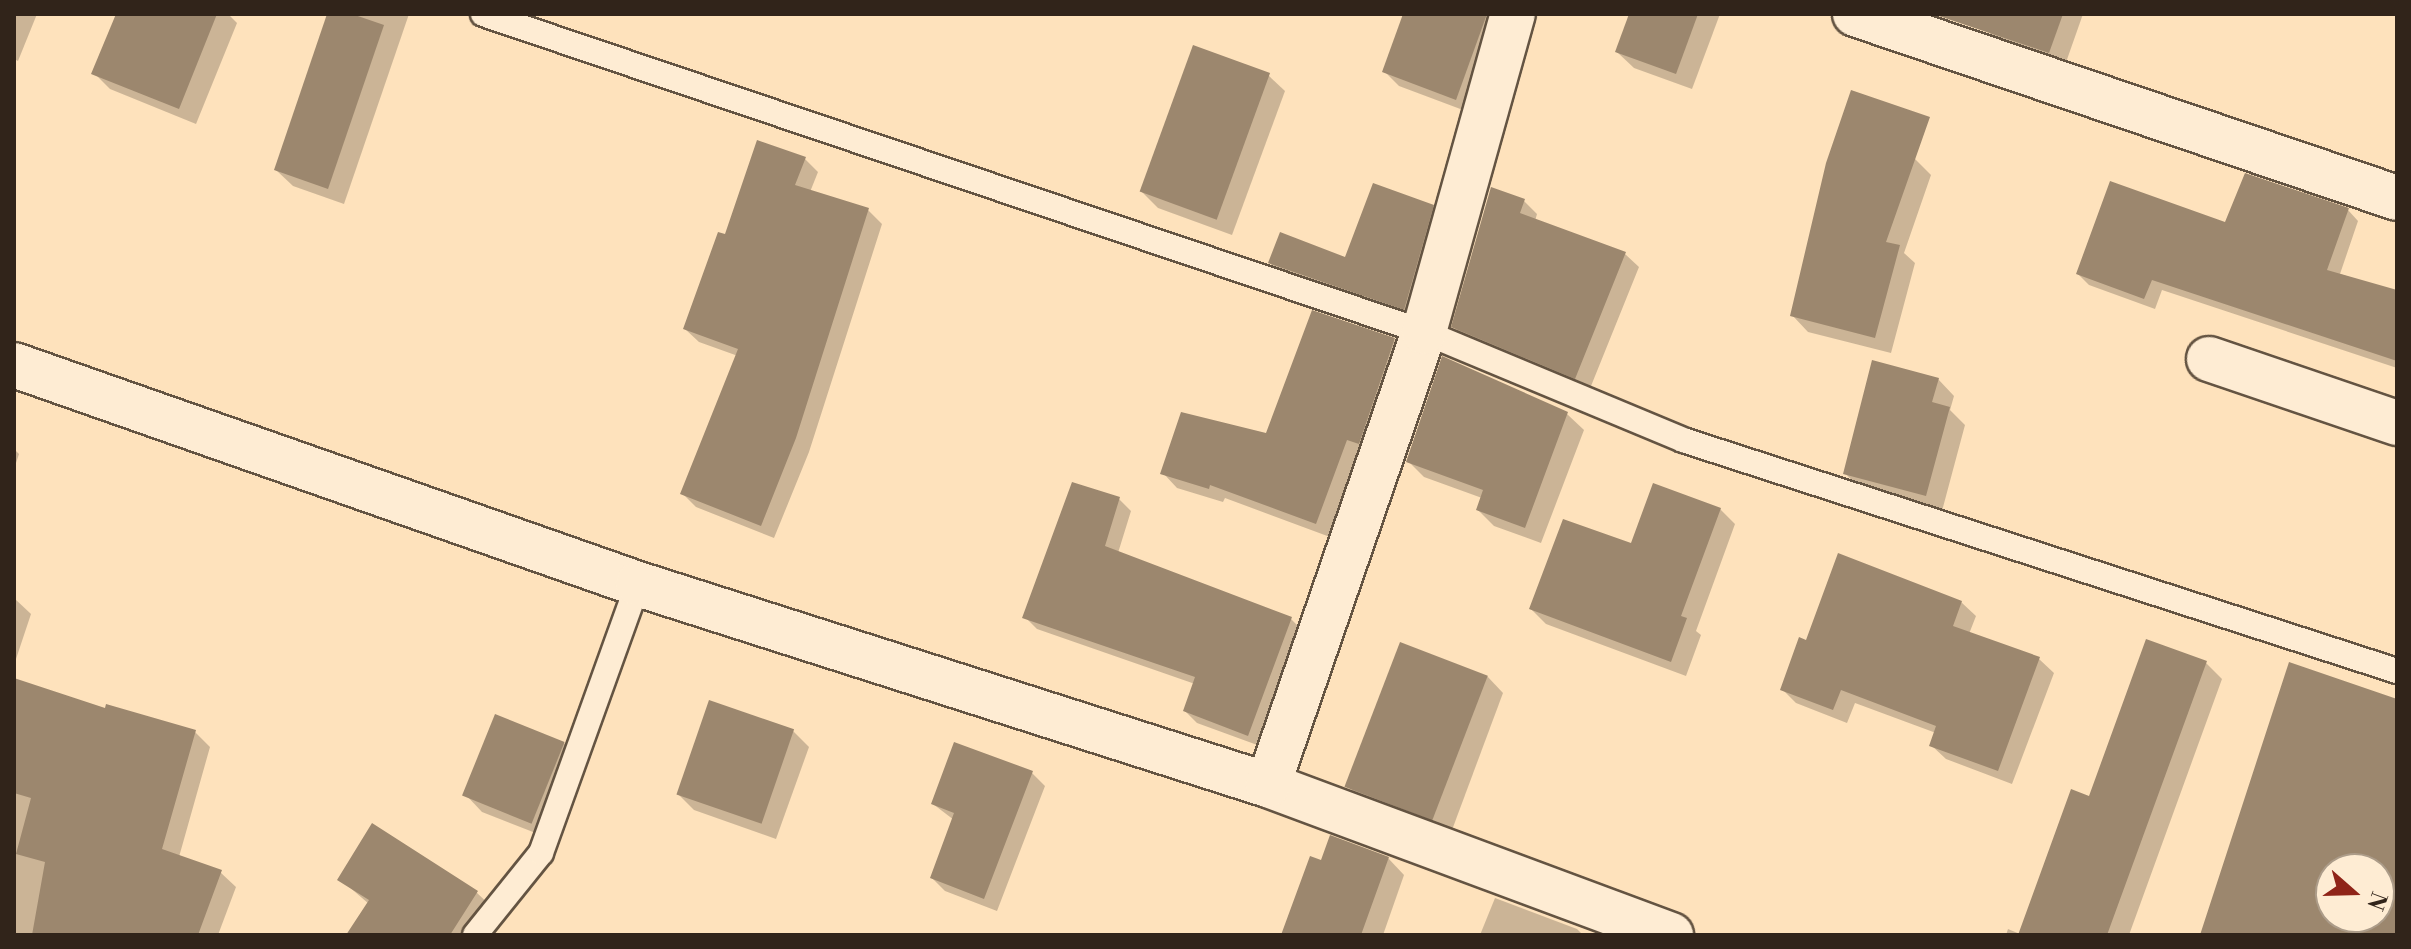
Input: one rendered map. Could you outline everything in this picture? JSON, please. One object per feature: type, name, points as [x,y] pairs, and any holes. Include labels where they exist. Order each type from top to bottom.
[{"type":"street","points":[[1268,785],[1424,332],[1513,14]]},
{"type":"street","points":[[1855,14],[2397,198]]},
{"type":"street","points":[[2209,359],[2397,423]]},
{"type":"street","points":[[14,365],[638,584],[1268,785],[1661,934]]},
{"type":"lane","points":[[483,14],[1424,332],[1683,440],[2397,671]]},
{"type":"lane","points":[[475,935],[541,853],[638,584]]},
{"type":"building","points":[[116,14],[217,14],[179,109],[91,74]]},
{"type":"building","points":[[327,14],[352,14],[384,25],[328,189],[274,170]]},
{"type":"building","points":[[1403,14],[1487,14],[1456,100],[1382,72]]},
{"type":"building","points":[[1629,14],[1698,14],[1676,74],[1615,52]]},
{"type":"building","points":[[1933,14],[2063,14],[2049,53]]},
{"type":"building","points":[[1193,45],[1270,73],[1217,220],[1140,192]]},
{"type":"building","points":[[1851,90],[1930,117],[1886,242],[1900,245],[1875,338],[1790,316],[1826,163]]},
{"type":"building","points":[[757,140],[806,157],[795,185],[869,208],[796,438],[761,526],[680,494],[738,349],[683,329],[718,232],[725,234]]},
{"type":"building","points":[[2245,173],[2349,208],[2327,270],[2397,290],[2397,361],[2152,280],[2144,299],[2076,274],[2110,181],[2225,222]]},
{"type":"building","points":[[1373,183],[1434,205],[1404,310],[1268,263],[1280,232],[1345,257]]},
{"type":"building","points":[[1491,187],[1525,199],[1520,213],[1626,252],[1575,379],[1451,327]]},
{"type":"building","points":[[1312,310],[1395,338],[1359,444],[1347,440],[1316,524],[1210,485],[1209,489],[1160,474],[1181,412],[1266,433]]},
{"type":"building","points":[[1442,356],[1568,412],[1525,528],[1476,510],[1483,490],[1406,462]]},
{"type":"building","points":[[1872,360],[1939,378],[1932,402],[1950,407],[1926,496],[1843,474]]},
{"type":"building","points":[[1072,482],[1120,497],[1105,546],[1292,617],[1248,736],[1183,711],[1195,677],[1022,618]]},
{"type":"building","points":[[1653,483],[1721,508],[1681,616],[1687,618],[1671,662],[1529,609],[1563,519],[1631,543]]},
{"type":"building","points":[[1838,553],[1962,601],[1953,626],[2040,657],[1998,771],[1929,746],[1936,726],[1841,690],[1833,710],[1780,690],[1799,637],[1806,640]]},
{"type":"building","points":[[2146,639],[2207,661],[2107,935],[2018,935],[2071,789],[2089,796]]},
{"type":"building","points":[[1400,642],[1488,676],[1432,820],[1344,787]]},
{"type":"building","points":[[2289,662],[2397,699],[2397,935],[2200,935]]},
{"type":"building","points":[[14,678],[105,708],[106,704],[196,730],[162,849],[222,870],[198,935],[32,935],[45,862],[16,854],[31,798],[14,793]]},
{"type":"building","points":[[709,700],[794,729],[762,824],[676,795]]},
{"type":"building","points":[[495,714],[565,742],[532,824],[462,796]]},
{"type":"building","points":[[954,742],[1033,771],[984,899],[930,878],[954,813],[931,804]]},
{"type":"building","points":[[372,823],[478,891],[450,935],[346,935],[369,900],[337,880]]},
{"type":"building","points":[[1330,835],[1389,857],[1361,935],[1281,935],[1310,856],[1321,860]]}]
